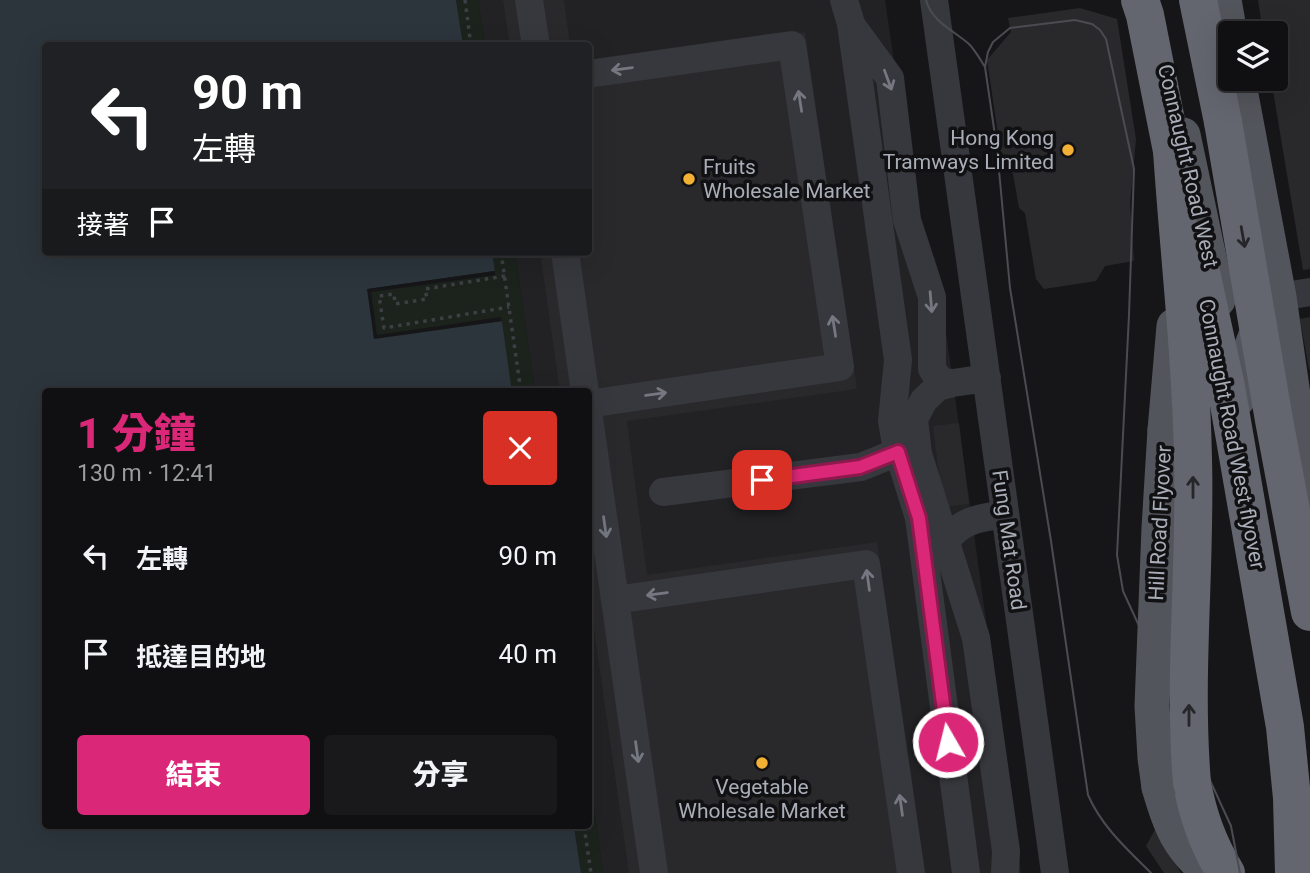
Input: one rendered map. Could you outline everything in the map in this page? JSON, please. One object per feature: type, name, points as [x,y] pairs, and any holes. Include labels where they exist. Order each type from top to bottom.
[{"type":"highway","points":[[1191,0],[1218,43]]},
{"type":"highway","name":"Connaught Road West flyover","points":[[1198,0],[1218,43]]},
{"type":"highway","name":"Connaught Road West flyover","points":[[1144,4],[1154,64],[1180,154],[1279,693],[1290,771],[1294,873]]},
{"type":"highway","name":"Connaught Road West flyover","points":[[1222,91],[1224,130],[1310,612]]},
{"type":"highway","points":[[1180,154],[1193,459],[1194,537],[1189,695],[1192,783],[1195,802],[1208,840],[1226,873]]},
{"type":"main road","points":[[1222,21],[1224,0]]},
{"type":"main road","points":[[1241,91],[1294,295],[1310,514]]},
{"type":"main road","name":"Connaught Road West","points":[[1180,154],[1238,399],[1297,727],[1304,873]]},
{"type":"main road","name":"Hill Road Flyover","points":[[1180,154],[1158,528],[1152,726],[1159,788],[1166,813],[1184,848],[1209,873]]},
{"type":"main road","points":[[1238,399],[1252,342],[1264,317],[1294,295]]},
{"type":"street","points":[[529,0],[535,42]]},
{"type":"street","points":[[915,0],[940,183],[963,207]]},
{"type":"street","name":"Fung Mat Road","points":[[934,0],[1055,873]]},
{"type":"street","points":[[847,12],[890,78],[907,220],[932,297],[932,369],[941,382],[953,383]]},
{"type":"street","points":[[847,12],[898,360],[892,421],[918,454],[976,638],[1006,851],[1005,873]]},
{"type":"street","points":[[592,73],[792,46],[840,367],[592,403]]},
{"type":"street","points":[[566,256],[584,388]]},
{"type":"street","points":[[966,873],[908,444],[914,419],[924,400],[938,387],[987,378]]},
{"type":"street","points":[[592,439],[654,873]]},
{"type":"street","points":[[663,492],[860,467],[908,444]]},
{"type":"street","points":[[947,540],[954,530],[971,520],[1005,514]]},
{"type":"street","points":[[615,600],[866,564],[911,873]]},
{"type":"street","points":[[931,611],[967,606]]},
{"type":"path","points":[[465,0],[470,42]]},
{"type":"path","points":[[502,256],[521,388]]},
{"type":"path","points":[[505,276],[425,289],[426,299],[416,301],[395,304],[394,294],[379,296],[384,328],[509,307]]},
{"type":"path","points":[[584,829],[591,873]]},
{"type":"shaded area","points":[[0,0],[456,0],[463,42],[42,42],[42,256],[493,256],[495,271],[368,289],[374,338],[502,321],[511,388],[42,388],[42,829],[574,829],[581,873],[0,873]]},
{"type":"shaded area","points":[[456,0],[478,0],[485,42],[463,42]]},
{"type":"shaded area","points":[[478,0],[885,0],[916,210],[938,274],[1021,873],[603,873],[592,795],[592,388],[534,388],[516,256],[592,256],[592,42],[485,42]]},
{"type":"shaded area","points":[[493,256],[516,256],[534,388],[511,388],[502,321],[374,339],[367,289],[495,271]]},
{"type":"shaded area","points":[[592,795],[603,873],[581,873],[574,829],[592,829]]},
{"type":"pier","points":[[495,271],[495,275],[371,292],[377,335],[501,317],[502,321],[374,339],[367,289]]},
{"type":"building","points":[[503,0],[564,0],[569,42],[509,42]]},
{"type":"building","points":[[1258,0],[1310,0],[1310,269],[1303,270],[1273,91],[1288,91],[1288,21],[1261,21]]},
{"type":"building","name":"Hong Kong Tramways Limited","points":[[1080,8],[1117,19],[1136,139],[1130,204],[1134,261],[1105,266],[1096,281],[1044,289],[1036,279],[1025,213],[1019,208],[1013,174],[1002,161],[987,60],[1011,32],[1008,18]]},
{"type":"building","points":[[805,32],[857,389],[627,421],[647,575],[877,542],[924,873],[629,873],[592,616],[592,388],[559,388],[541,256],[592,256],[592,61]]},
{"type":"building","points":[[1310,317],[1310,369],[1309,369],[1300,319]]},
{"type":"building","points":[[959,423],[969,504],[943,507],[933,426]]},
{"type":"building","points":[[1159,822],[1181,873],[1164,873],[1146,846]]},
{"type":"tram line","points":[[926,0],[938,20],[969,44],[985,67]]},
{"type":"tram line","points":[[1151,873],[1108,827],[1088,795],[1010,288],[997,149],[985,67],[993,42],[1010,28],[1075,20],[1092,24],[1106,39],[1134,169],[1117,555],[1123,591],[1231,826],[1240,873]]},
{"type":"place","name":"Hong Kong Tramways Limited","points":[[1068,150]]},
{"type":"place","name":"Fruits Wholesale Market","points":[[689,179]]},
{"type":"place","name":"Vegetable Wholesale Market","points":[[762,763]]},
{"type":"route","points":[[762,480],[860,467],[898,452],[919,518],[948,742]]}]
